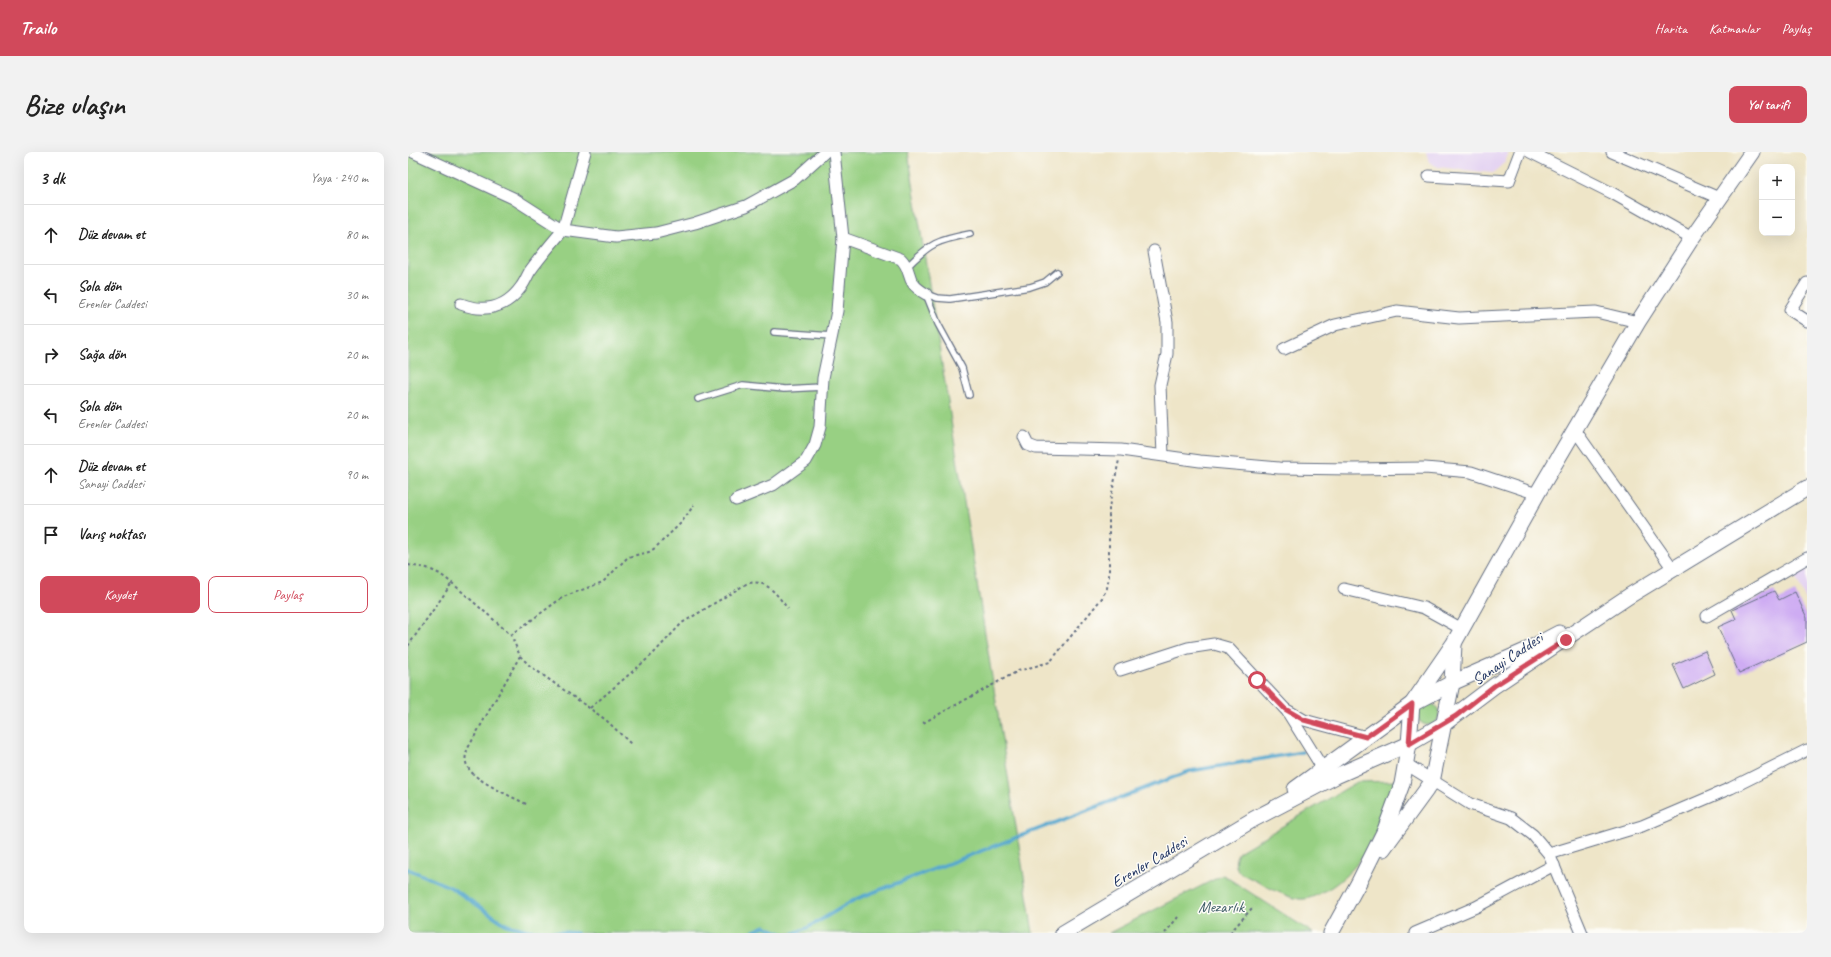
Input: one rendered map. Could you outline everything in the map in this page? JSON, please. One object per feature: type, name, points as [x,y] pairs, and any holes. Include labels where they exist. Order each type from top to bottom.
[{"type":"main road","points":[[1331,933],[1385,830],[1402,784],[1409,744],[1412,704],[1454,643],[1537,494],[1638,322],[1692,238],[1752,152]]},
{"type":"main road","name":"Sanayi Caddesi","points":[[1445,723],[1494,686],[1629,596],[1807,488]]},
{"type":"main road","name":"Sanayi Caddesi","points":[[1412,704],[1452,683],[1525,651],[1629,596]]},
{"type":"main road","points":[[1359,882],[1432,782],[1452,683],[1454,643]]},
{"type":"main road","name":"Erenler Caddesi","points":[[1254,820],[1412,704]]},
{"type":"main road","name":"Erenler Caddesi","points":[[1063,933],[1254,820],[1336,776],[1409,744],[1445,723]]},
{"type":"main road","points":[[1379,757],[1406,764]]},
{"type":"street","points":[[413,152],[513,198],[563,230],[616,238],[656,233],[695,223],[746,206],[795,179],[825,152]]},
{"type":"street","points":[[461,304],[473,308],[485,309],[498,306],[511,298],[522,286],[530,272],[563,230],[585,152]]},
{"type":"street","points":[[736,500],[773,485],[806,461],[815,444],[820,427],[822,387],[837,311],[843,238],[834,152]]},
{"type":"street","points":[[1429,176],[1509,181],[1520,152]]},
{"type":"street","points":[[1530,152],[1612,193],[1692,238]]},
{"type":"street","points":[[1612,152],[1719,198]]},
{"type":"street","points":[[843,238],[901,258],[907,267],[912,283],[926,294]]},
{"type":"street","points":[[1154,251],[1167,322],[1167,354],[1160,384],[1163,455]]},
{"type":"street","points":[[1807,282],[1790,310],[1807,321]]},
{"type":"street","points":[[1284,349],[1335,325],[1397,311],[1459,318],[1596,312],[1638,322]]},
{"type":"street","points":[[1575,430],[1673,569]]},
{"type":"street","points":[[1024,437],[1028,445],[1036,448],[1121,450],[1280,468],[1425,468],[1471,472],[1537,494]]},
{"type":"street","points":[[1707,616],[1807,558]]},
{"type":"street","points":[[1344,589],[1424,608],[1462,629]]},
{"type":"street","points":[[1120,670],[1188,648],[1214,644],[1228,648],[1285,709],[1324,769]]},
{"type":"street","points":[[1285,709],[1304,720],[1366,737]]},
{"type":"street","points":[[1549,854],[1642,826],[1732,788],[1807,750]]},
{"type":"street","points":[[1406,764],[1432,782],[1470,804],[1510,818],[1533,835],[1549,854],[1582,933]]},
{"type":"street","points":[[1415,933],[1476,907],[1554,865]]},
{"type":"lane","points":[[907,267],[933,243],[945,238],[970,234]]},
{"type":"lane","points":[[926,294],[936,298],[950,299],[1030,287],[1045,282],[1057,272]]},
{"type":"lane","points":[[926,294],[938,324],[962,368],[969,395]]},
{"type":"lane","points":[[774,332],[832,336]]},
{"type":"lane","points":[[698,400],[743,385],[784,389],[822,387]]},
{"type":"path","points":[[923,723],[1018,671],[1050,662],[1102,598],[1107,588],[1109,577],[1109,507],[1121,450]]},
{"type":"path","points":[[511,636],[563,597],[603,582],[628,557],[649,552],[655,548],[681,523],[694,505]]},
{"type":"path","points":[[408,565],[427,568],[440,574],[452,583],[511,636],[520,656],[530,666],[590,708],[631,744]]},
{"type":"path","points":[[590,708],[654,654],[682,623],[746,584],[757,582],[770,587],[788,609]]},
{"type":"path","points":[[408,646],[452,583]]},
{"type":"path","points":[[520,656],[468,748],[466,761],[472,774],[498,790],[528,804]]},
{"type":"path","points":[[1230,933],[1252,908]]},
{"type":"path","points":[[1165,933],[1178,917]]},
{"type":"shaded area","points":[[1426,152],[1509,152],[1505,162],[1493,173],[1438,167],[1429,162]]},
{"type":"shaded area","points":[[1807,569],[1807,602],[1795,576]]},
{"type":"green space","points":[[408,152],[908,152],[1033,933],[408,933]]},
{"type":"green space","points":[[1428,703],[1436,706],[1439,714],[1436,722],[1428,725],[1420,722],[1417,714],[1420,706]]},
{"type":"green space","points":[[1397,781],[1386,813],[1371,844],[1351,870],[1325,891],[1306,899],[1293,898],[1240,873],[1238,870],[1235,862],[1239,852],[1357,782]]},
{"type":"green space","name":"Mezarlık","points":[[1223,875],[1313,933],[1109,933]]},
{"type":"building","points":[[1774,591],[1779,600],[1795,592],[1807,618],[1807,642],[1739,673],[1718,627],[1736,619],[1732,610]]},
{"type":"building","points":[[1705,651],[1715,674],[1684,689],[1673,665]]},
{"type":"waterway","points":[[794,933],[809,927],[856,899],[1190,771],[1303,752]]},
{"type":"waterway","points":[[408,869],[450,887],[507,925],[528,930],[577,933]]},
{"type":"waterway","points":[[749,933],[765,926],[781,933]]},
{"type":"route","points":[[1257,680],[1285,709],[1304,720],[1324,724],[1366,737],[1412,704],[1409,744],[1456,716],[1494,686],[1566,640]]}]
